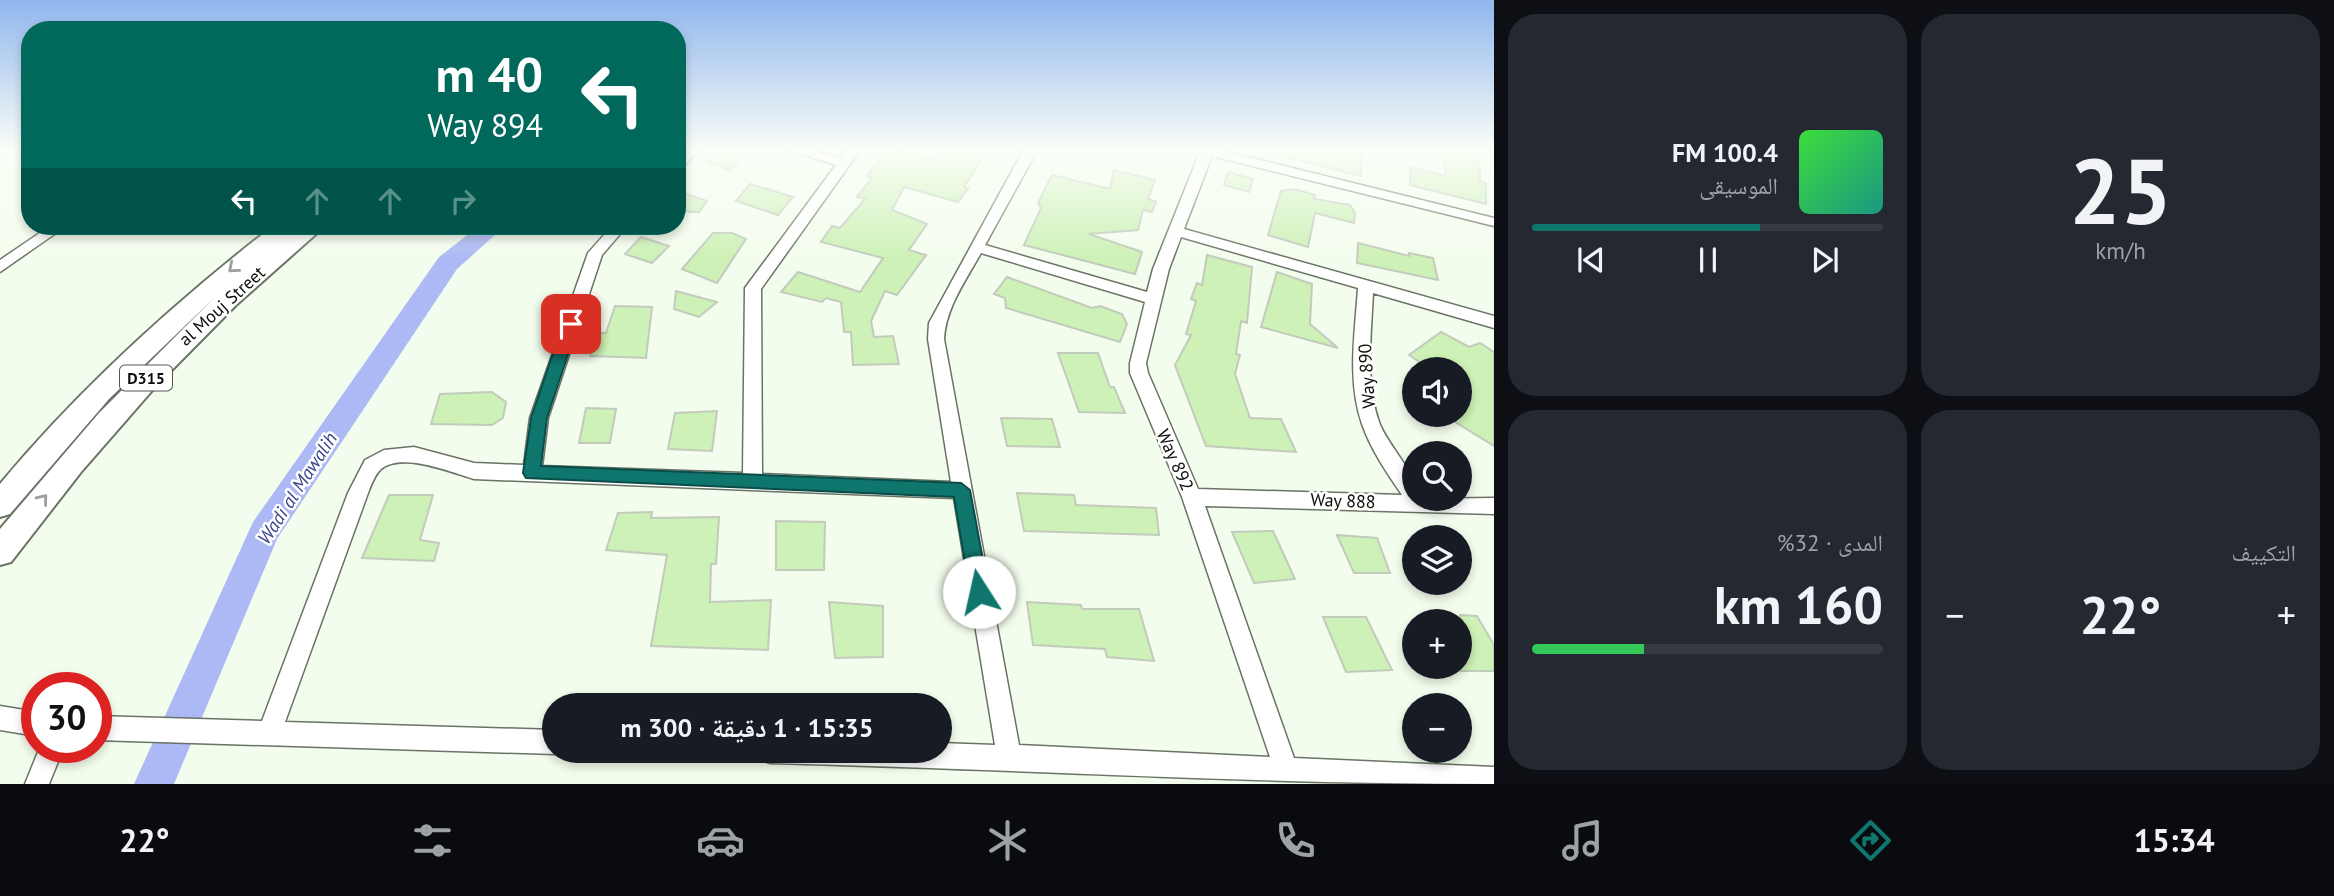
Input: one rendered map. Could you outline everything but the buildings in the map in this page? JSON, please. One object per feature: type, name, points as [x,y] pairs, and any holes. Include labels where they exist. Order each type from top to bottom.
[{"type":"main road","name":"al Mouj Street","points":[[0,505],[40,455],[103,387],[207,290],[276,235]]},
{"type":"main road","name":"al Mouj Street","points":[[3,549],[145,379],[190,335],[304,235]]},
{"type":"street","points":[[752,480],[753,288],[827,186]]},
{"type":"street","points":[[1009,757],[936,339],[937,323],[1011,186]]},
{"type":"street","name":"Way 892","points":[[1194,186],[1152,299],[1139,373],[1192,497],[1287,771]]},
{"type":"street","points":[[1349,186],[1494,222]]},
{"type":"street","points":[[1175,231],[1494,322]]},
{"type":"street","points":[[0,267],[46,235]]},
{"type":"street","points":[[532,473],[539,418],[595,253],[612,235]]},
{"type":"street","points":[[977,247],[1152,299]]},
{"type":"street","name":"Way 890","points":[[1366,286],[1364,390],[1370,422],[1402,479]]},
{"type":"street","points":[[270,731],[358,493],[372,464],[384,458],[414,454],[474,471],[961,490]]},
{"type":"street","name":"Way 888","points":[[1192,497],[1402,500]]},
{"type":"street","name":"Way 888","points":[[1472,504],[1494,506]]},
{"type":"street","points":[[112,727],[542,741]]},
{"type":"street","points":[[952,756],[1494,779]]},
{"type":"street","points":[[37,784],[46,763]]},
{"type":"waterway","name":"Wadi al Mawalih","points":[[154,784],[264,532],[448,263],[482,235]]},
{"type":"route","points":[[571,324],[539,418],[532,473],[961,490],[979,592]]}]
